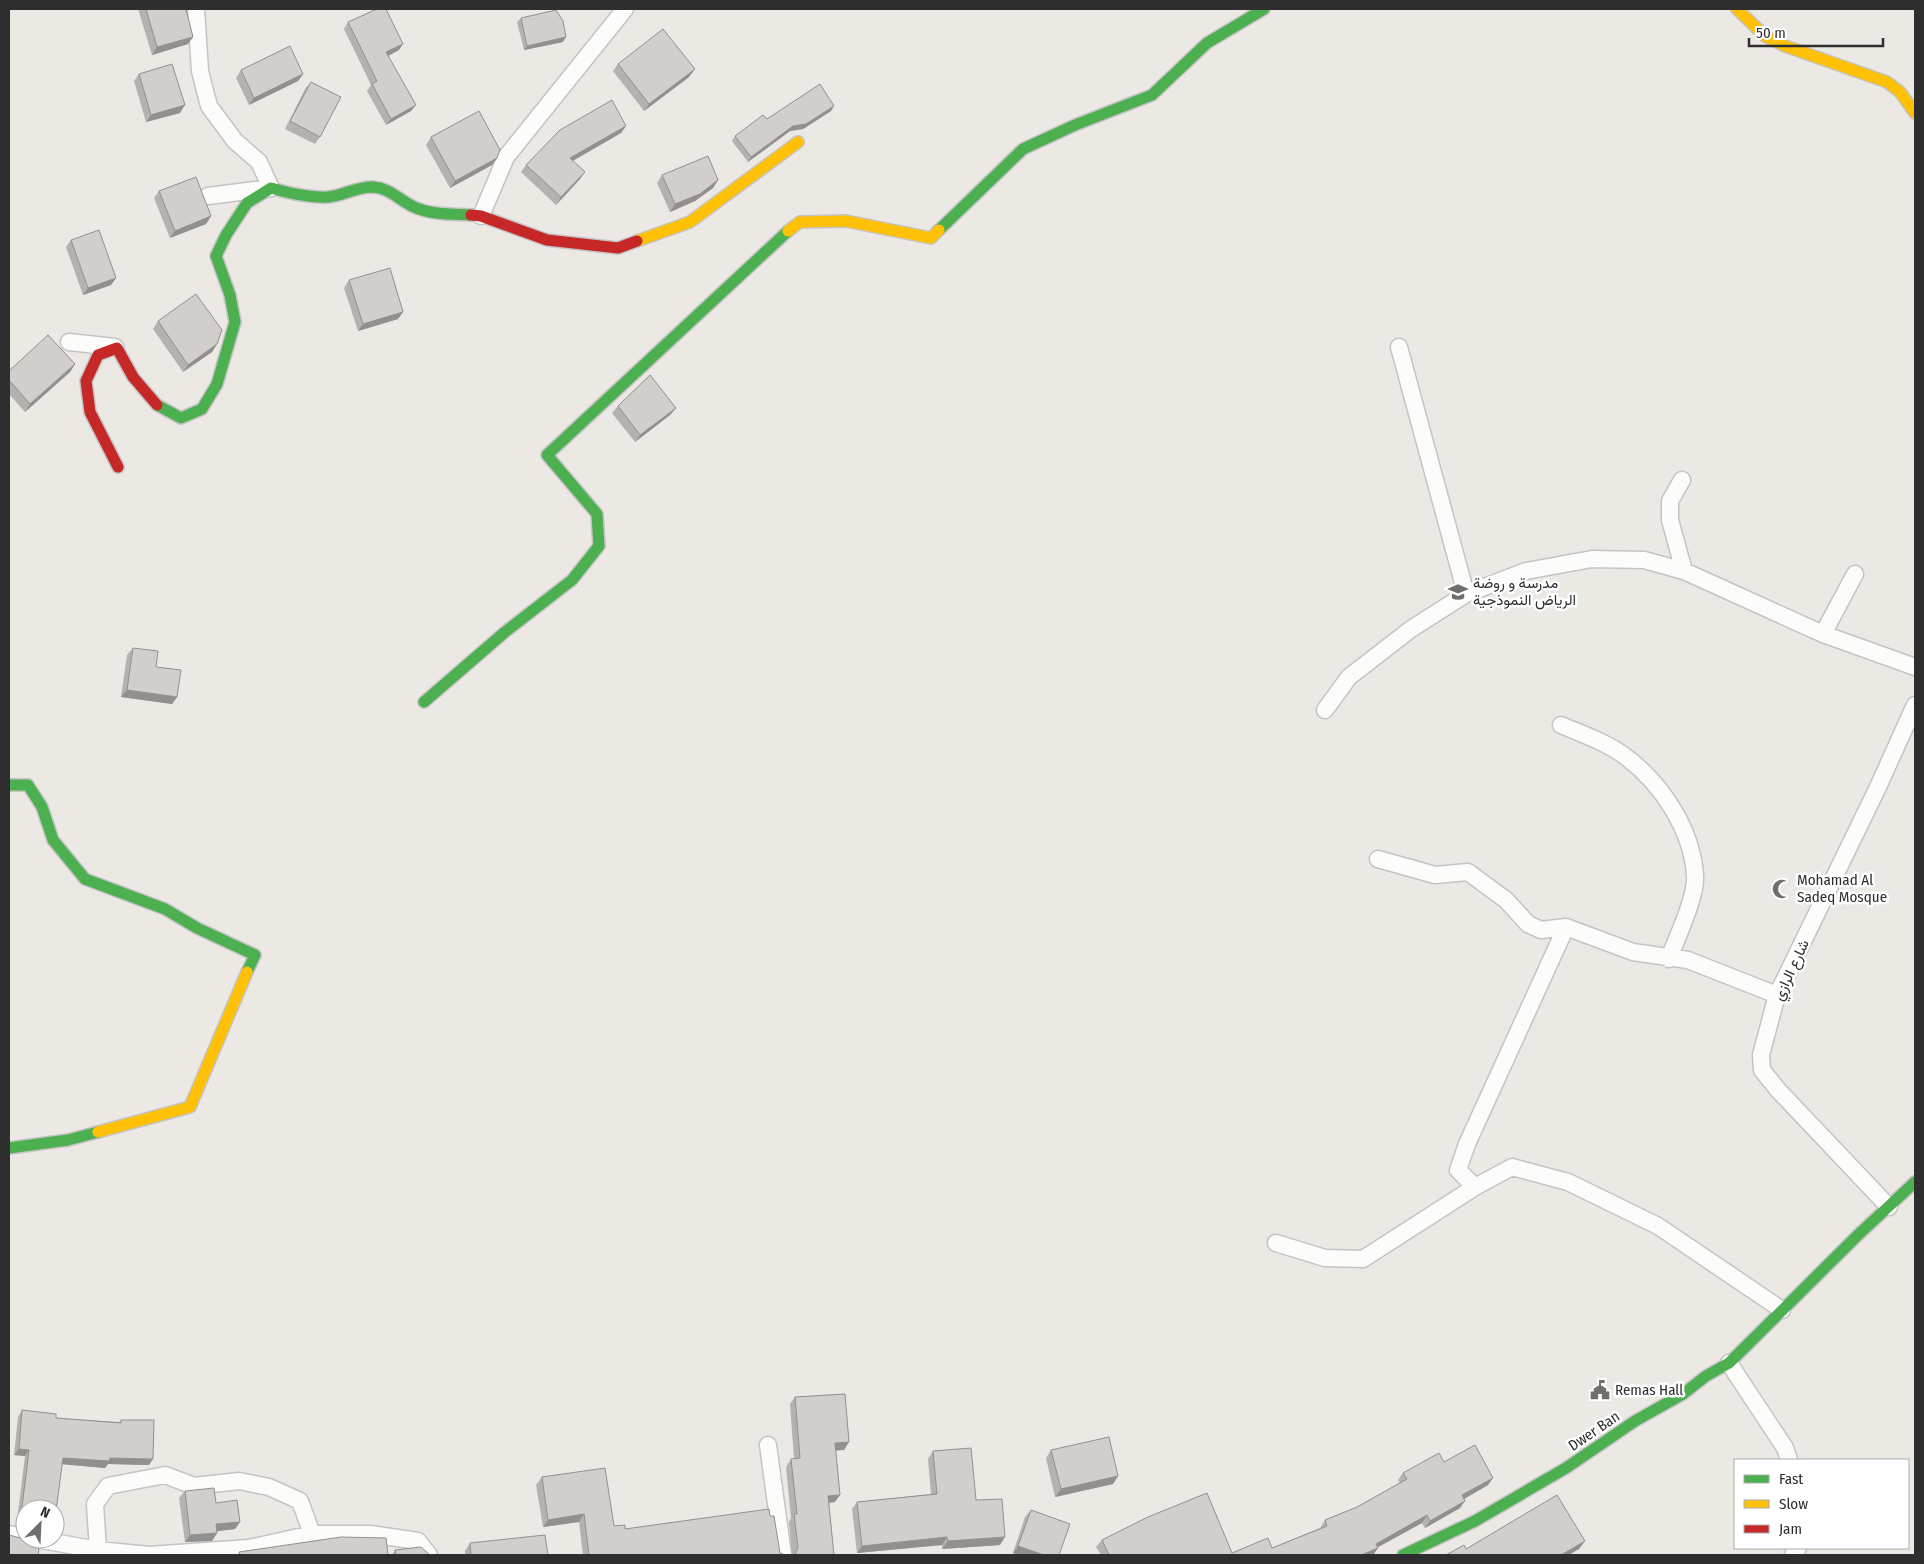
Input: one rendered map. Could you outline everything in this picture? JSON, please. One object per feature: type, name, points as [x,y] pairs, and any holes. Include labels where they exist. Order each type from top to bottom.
[{"type":"street","points":[[196,9],[200,71],[209,106],[236,141],[259,162],[271,188]]},
{"type":"street","points":[[481,216],[506,157],[625,9]]},
{"type":"street","points":[[424,702],[505,632],[572,580],[599,546],[597,514],[547,455],[739,277],[776,238],[800,222],[846,221],[931,238],[1023,150],[1075,125],[1152,95],[1207,43],[1264,9]]},
{"type":"street","points":[[1737,9],[1765,36],[1785,46],[1887,82],[1900,92],[1915,113]]},
{"type":"street","points":[[208,196],[271,188],[289,192],[329,196],[351,189],[374,187],[390,191],[414,206],[437,214],[481,216],[546,240],[618,248],[690,222],[798,142]]},
{"type":"street","points":[[117,348],[133,377],[157,405],[181,418],[202,409],[216,384],[235,322],[230,295],[216,256],[226,234],[247,203],[271,188]]},
{"type":"street","points":[[70,342],[117,348]]},
{"type":"street","points":[[1399,347],[1466,594]]},
{"type":"street","points":[[117,348],[98,355],[86,381],[90,412],[118,467]]},
{"type":"street","points":[[1682,480],[1670,501],[1670,520],[1684,571]]},
{"type":"street","points":[[1325,710],[1349,677],[1411,629],[1466,594],[1526,571],[1592,559],[1644,560],[1684,571],[1823,634],[1915,667]]},
{"type":"street","points":[[1823,634],[1855,574]]},
{"type":"street","name":"شارع الرازي","points":[[1889,1207],[1822,1138],[1762,1070],[1761,1055],[1777,995],[1874,796],[1915,705]]},
{"type":"street","points":[[1561,725],[1626,756],[1671,804],[1688,843],[1696,877],[1687,912],[1669,958]]},
{"type":"street","points":[[9,785],[28,785],[42,807],[53,840],[85,879],[165,909],[197,928],[255,955],[230,1008],[212,1058],[190,1107],[68,1140],[12,1146],[9,1148]]},
{"type":"street","points":[[1378,859],[1435,875],[1468,872],[1506,900],[1528,924],[1542,930],[1566,927],[1632,952],[1688,960],[1777,995]]},
{"type":"street","points":[[1475,1187],[1458,1170],[1467,1144],[1566,927]]},
{"type":"street","points":[[1276,1243],[1325,1258],[1363,1259],[1475,1187],[1512,1167],[1568,1182],[1658,1226],[1782,1310]]},
{"type":"street","name":"Dwer Ban","points":[[1403,1555],[1475,1521],[1566,1468],[1635,1421],[1683,1394],[1706,1376],[1729,1363],[1915,1182]]},
{"type":"street","points":[[1729,1363],[1785,1448],[1789,1459]]},
{"type":"street","points":[[768,1445],[783,1555]]},
{"type":"street","points":[[98,1550],[95,1504],[108,1486],[165,1475],[194,1486],[239,1481],[269,1487],[300,1501],[312,1534]]},
{"type":"street","points":[[65,1544],[98,1550],[149,1555],[248,1548],[312,1534],[370,1534],[418,1541],[429,1555]]},
{"type":"building","points":[[146,9],[186,9],[193,37],[157,47]]},
{"type":"building","points":[[377,9],[386,9],[403,44],[386,52],[416,105],[391,119],[372,84],[377,81],[348,22]]},
{"type":"building","points":[[556,10],[563,21],[566,37],[527,46],[521,18]]},
{"type":"building","points":[[663,29],[695,69],[649,104],[618,64]]},
{"type":"building","points":[[290,46],[303,74],[254,98],[241,70]]},
{"type":"building","points":[[172,64],[185,105],[151,115],[139,74]]},
{"type":"building","points":[[311,82],[341,97],[320,137],[290,121]]},
{"type":"building","points":[[820,84],[834,106],[806,124],[793,126],[751,157],[735,136],[763,115],[767,119]]},
{"type":"building","points":[[612,100],[626,126],[570,158],[585,172],[561,197],[526,165],[560,130]]},
{"type":"building","points":[[479,111],[500,150],[497,158],[455,181],[431,137]]},
{"type":"building","points":[[708,156],[718,180],[700,194],[675,204],[662,175]]},
{"type":"building","points":[[196,177],[211,216],[175,231],[159,191]]},
{"type":"building","points":[[99,230],[116,278],[88,288],[71,240]]},
{"type":"building","points":[[390,268],[403,312],[363,324],[349,280]]},
{"type":"building","points":[[196,294],[222,330],[217,344],[188,365],[158,321]]},
{"type":"building","points":[[48,335],[75,364],[30,404],[9,380],[9,371]]},
{"type":"building","points":[[650,375],[676,408],[640,435],[618,406]]},
{"type":"building","points":[[133,648],[158,651],[156,667],[181,670],[177,697],[127,690]]},
{"type":"building","points":[[845,1394],[849,1442],[835,1443],[840,1495],[828,1496],[834,1555],[795,1555],[798,1547],[794,1514],[797,1514],[791,1459],[800,1458],[795,1397]]},
{"type":"building","points":[[22,1410],[56,1414],[56,1418],[121,1423],[121,1420],[154,1420],[153,1459],[110,1458],[109,1461],[63,1458],[58,1499],[23,1499],[29,1450],[19,1449]]},
{"type":"building","points":[[1109,1437],[1118,1476],[1061,1489],[1051,1450]]},
{"type":"building","points":[[1475,1445],[1493,1478],[1462,1495],[1465,1501],[1430,1521],[1427,1515],[1376,1544],[1378,1548],[1361,1555],[1109,1555],[1102,1540],[1148,1517],[1207,1493],[1232,1553],[1268,1538],[1272,1548],[1327,1526],[1325,1520],[1357,1507],[1407,1479],[1403,1473],[1439,1453],[1444,1462]]},
{"type":"building","points":[[971,1448],[976,1500],[1002,1499],[1005,1537],[948,1541],[947,1537],[862,1546],[857,1502],[937,1494],[933,1451]]},
{"type":"building","points":[[605,1468],[614,1526],[625,1525],[625,1529],[769,1509],[770,1516],[774,1516],[780,1553],[785,1555],[589,1555],[584,1514],[548,1520],[542,1477]]},
{"type":"building","points":[[214,1488],[216,1503],[237,1500],[240,1522],[216,1524],[217,1533],[190,1535],[185,1491]]},
{"type":"building","points":[[1557,1495],[1585,1541],[1561,1555],[1446,1555],[1464,1545],[1466,1549]]},
{"type":"building","points":[[1031,1510],[1070,1524],[1059,1555],[1044,1555],[1018,1546]]},
{"type":"building","points":[[9,1535],[15,1537],[15,1549],[39,1549],[38,1555],[9,1555]]},
{"type":"building","points":[[545,1535],[548,1555],[471,1555],[470,1543]]},
{"type":"building","points":[[341,1537],[386,1538],[388,1555],[240,1555],[239,1552]]},
{"type":"building","points":[[421,1547],[430,1555],[396,1555],[395,1550]]},
{"type":"traffic: fast","points":[[939,230],[1023,149],[1075,125],[1152,95],[1207,43],[1264,9]]},
{"type":"traffic: fast","points":[[157,405],[181,418],[202,409],[217,384],[235,322],[230,295],[216,256],[226,235],[247,203],[271,188],[299,195],[321,197],[373,187],[389,192],[421,210],[442,214],[471,215]]},
{"type":"traffic: fast","points":[[424,702],[505,632],[572,580],[599,546],[597,514],[547,455],[788,231]]},
{"type":"traffic: fast","points":[[9,785],[28,785],[42,807],[53,840],[85,879],[165,909],[197,928],[255,955],[247,972]]},
{"type":"traffic: fast","points":[[9,1148],[68,1140],[98,1132]]},
{"type":"traffic: fast","points":[[1403,1555],[1475,1521],[1566,1468],[1635,1421],[1683,1394],[1706,1376],[1729,1363],[1859,1234],[1915,1182]]},
{"type":"traffic: slow","points":[[1737,9],[1765,36],[1785,46],[1887,82],[1900,92],[1915,113]]},
{"type":"traffic: slow","points":[[637,241],[690,222],[798,142]]},
{"type":"traffic: slow","points":[[788,231],[800,222],[846,221],[931,238],[939,230]]},
{"type":"traffic: slow","points":[[98,1132],[190,1107],[247,972]]},
{"type":"traffic: jam","points":[[471,215],[481,216],[547,240],[618,248],[637,241]]},
{"type":"traffic: jam","points":[[118,467],[90,412],[86,381],[98,355],[117,348],[133,377],[157,405]]},
{"type":"place","name":"مدرسة و روضة الرياض النموذجية","points":[[1458,592]]},
{"type":"place","name":"Mohamad Al Sadeq Mosque","points":[[1782,889]]},
{"type":"place","name":"Remas Hall","points":[[1600,1390]]}]
